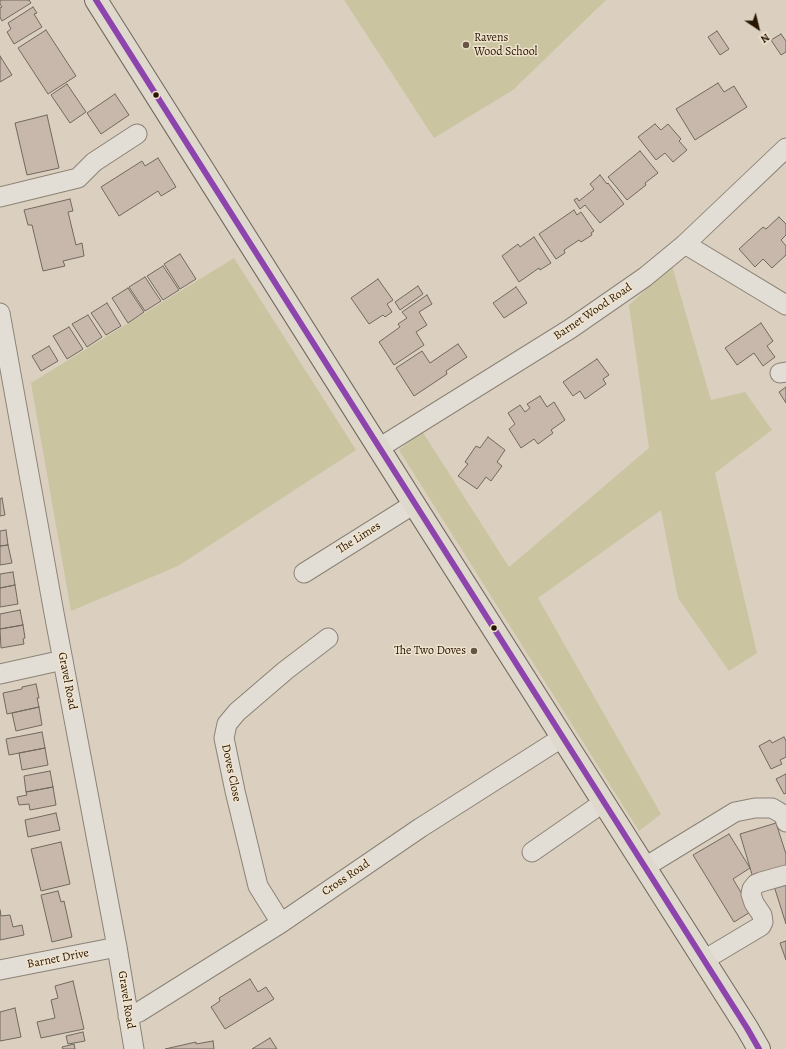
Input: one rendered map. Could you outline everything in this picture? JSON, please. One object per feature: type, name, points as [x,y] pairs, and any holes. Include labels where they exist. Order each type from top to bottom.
[{"type":"main road","points":[[96,0],[759,1049]]},
{"type":"street","points":[[0,197],[78,178],[94,162],[137,134]]},
{"type":"street","name":"Barnet Wood Road","points":[[379,448],[570,329],[645,277],[685,244],[786,148]]},
{"type":"street","points":[[685,244],[786,305]]},
{"type":"street","name":"Gravel Road","points":[[0,313],[117,947],[134,1049]]},
{"type":"street","name":"The Limes","points":[[304,573],[414,504]]},
{"type":"street","name":"Doves Close","points":[[281,923],[258,886],[224,738],[227,724],[237,712],[286,670],[328,638]]},
{"type":"street","points":[[0,674],[63,660]]},
{"type":"street","name":"Cross Road","points":[[128,1016],[139,1012],[281,923],[420,828],[563,738]]},
{"type":"street","points":[[532,852],[604,802]]},
{"type":"street","points":[[645,867],[735,812],[755,808],[772,808],[784,814],[786,822]]},
{"type":"street","points":[[704,960],[761,926],[762,915],[754,903],[751,894],[752,889],[756,884],[786,875]]},
{"type":"street","name":"Barnet Drive","points":[[0,970],[117,947]]},
{"type":"shaded area","name":"Ravens Wood School","points":[[344,0],[606,0],[513,90],[434,138]]},
{"type":"shaded area","points":[[234,258],[356,450],[178,566],[71,611],[31,383]]},
{"type":"shaded area","points":[[672,266],[711,400],[745,392],[772,430],[715,473],[757,653],[729,671],[678,598],[661,510],[538,598],[661,814],[639,831],[399,450],[422,431],[509,567],[649,448],[629,305]]},
{"type":"building","points":[[0,0],[29,0],[31,3],[2,21],[0,17],[0,8],[2,7]]},
{"type":"building","points":[[33,7],[37,13],[34,14],[42,27],[14,44],[7,32],[11,29],[8,23]]},
{"type":"building","points":[[46,30],[76,76],[48,94],[18,48]]},
{"type":"building","points":[[717,31],[729,49],[720,55],[708,37]]},
{"type":"building","points":[[781,34],[786,41],[786,52],[781,55],[771,40]]},
{"type":"building","points":[[0,56],[12,75],[0,82]]},
{"type":"building","points":[[718,83],[724,92],[734,86],[747,107],[695,140],[676,109]]},
{"type":"building","points":[[67,84],[86,112],[70,123],[51,95]]},
{"type":"building","points":[[115,94],[129,115],[101,134],[87,113]]},
{"type":"building","points":[[47,115],[59,168],[27,175],[15,123]]},
{"type":"building","points":[[655,124],[661,130],[668,124],[681,139],[679,141],[687,150],[673,162],[665,153],[656,160],[638,137]]},
{"type":"building","points":[[640,151],[658,173],[627,200],[608,177]]},
{"type":"building","points":[[158,158],[176,187],[161,196],[158,191],[119,216],[101,187],[142,161],[145,166]]},
{"type":"building","points":[[600,175],[624,204],[600,223],[585,205],[580,209],[574,200],[577,198],[579,201],[594,189],[590,184]]},
{"type":"building","points":[[70,199],[73,211],[68,212],[76,245],[82,243],[84,256],[63,261],[65,266],[43,271],[32,225],[28,225],[24,210]]},
{"type":"building","points":[[574,210],[577,215],[581,212],[594,231],[591,233],[592,235],[581,242],[579,240],[564,250],[565,253],[556,259],[539,234]]},
{"type":"building","points":[[779,217],[786,224],[786,235],[781,240],[786,246],[786,255],[772,268],[763,259],[755,267],[739,249],[763,227],[766,229]]},
{"type":"building","points":[[534,237],[551,263],[540,270],[539,268],[519,282],[502,256],[518,244],[520,247]]},
{"type":"building","points":[[180,254],[196,279],[180,289],[164,264]]},
{"type":"building","points":[[163,266],[179,290],[163,300],[147,276]]},
{"type":"building","points":[[145,277],[161,301],[145,311],[129,287]]},
{"type":"building","points":[[378,279],[393,300],[387,304],[392,312],[385,317],[383,315],[369,324],[351,298]]},
{"type":"building","points":[[418,286],[423,294],[400,310],[395,302]]},
{"type":"building","points":[[516,287],[527,303],[504,318],[493,303]]},
{"type":"building","points":[[128,288],[144,312],[128,323],[112,298]]},
{"type":"building","points":[[427,295],[432,304],[419,312],[427,325],[416,332],[424,345],[394,365],[379,342],[400,327],[398,324],[407,318],[402,312]]},
{"type":"building","points":[[107,303],[121,326],[106,335],[91,313]]},
{"type":"building","points":[[88,315],[102,337],[87,347],[72,324]]},
{"type":"building","points":[[761,323],[773,341],[767,346],[775,357],[763,366],[754,353],[737,365],[725,348]]},
{"type":"building","points":[[69,327],[83,349],[67,359],[53,336]]},
{"type":"building","points":[[458,344],[467,357],[446,371],[447,374],[414,396],[396,368],[422,351],[430,363]]},
{"type":"building","points":[[49,346],[58,361],[41,371],[32,356]]},
{"type":"building","points":[[597,359],[609,375],[603,379],[606,384],[585,399],[580,391],[573,396],[563,382]]},
{"type":"building","points":[[786,387],[786,403],[779,392]]},
{"type":"building","points":[[540,396],[547,407],[554,402],[565,420],[551,430],[553,433],[538,444],[534,439],[521,448],[509,429],[515,424],[508,413],[520,405],[525,412],[530,408],[527,404]]},
{"type":"building","points":[[488,437],[505,450],[497,462],[502,466],[491,481],[486,477],[477,489],[458,476],[468,464],[465,462],[476,446],[480,448]]},
{"type":"building","points":[[2,498],[5,515],[0,516],[0,499]]},
{"type":"building","points":[[6,530],[8,545],[0,546],[0,531]]},
{"type":"building","points":[[8,545],[12,563],[0,565],[0,546]]},
{"type":"building","points":[[13,572],[15,585],[0,588],[0,574]]},
{"type":"building","points":[[15,585],[18,604],[0,607],[0,588]]},
{"type":"building","points":[[20,610],[23,625],[0,629],[0,614]]},
{"type":"building","points":[[23,625],[25,638],[23,639],[24,644],[1,648],[0,629]]},
{"type":"building","points":[[36,684],[39,707],[7,714],[3,693]]},
{"type":"building","points":[[39,707],[42,725],[16,731],[12,713]]},
{"type":"building","points":[[42,732],[45,748],[9,755],[6,739]]},
{"type":"building","points":[[784,737],[786,741],[786,757],[780,760],[782,764],[771,769],[759,746],[770,740],[772,743]]},
{"type":"building","points":[[45,748],[48,765],[22,770],[19,753]]},
{"type":"building","points":[[50,771],[53,787],[26,792],[24,776]]},
{"type":"building","points":[[786,774],[786,793],[784,794],[776,779]]},
{"type":"building","points":[[53,787],[56,805],[30,810],[29,804],[19,805],[17,797],[27,795],[26,792]]},
{"type":"building","points":[[56,813],[60,830],[28,837],[25,820]]},
{"type":"building","points":[[776,823],[786,854],[786,869],[753,878],[740,834]]},
{"type":"building","points":[[729,834],[750,868],[733,879],[752,911],[734,922],[693,855]]},
{"type":"building","points":[[61,842],[70,884],[41,891],[31,849]]},
{"type":"building","points":[[786,882],[786,924],[774,886]]},
{"type":"building","points":[[58,891],[61,902],[64,901],[72,937],[52,942],[41,895]]},
{"type":"building","points":[[0,910],[1,916],[10,915],[13,927],[22,925],[24,935],[0,940]]},
{"type":"building","points":[[786,941],[786,960],[780,943]]},
{"type":"building","points":[[250,979],[258,992],[266,987],[274,999],[225,1029],[211,1007],[220,1001],[219,998]]},
{"type":"building","points":[[73,981],[84,1029],[41,1038],[37,1022],[55,1018],[51,1000],[58,998],[55,986]]},
{"type":"building","points":[[15,1008],[21,1037],[0,1041],[0,1012]]},
{"type":"building","points":[[83,1032],[85,1041],[68,1044],[66,1036]]},
{"type":"building","points":[[270,1038],[277,1049],[252,1049]]},
{"type":"building","points":[[213,1041],[214,1049],[165,1049],[196,1042],[196,1044]]},
{"type":"building","points":[[74,1044],[75,1049],[63,1049],[62,1047]]},
{"type":"transit line","points":[[96,0],[759,1049]]},
{"type":"place","name":"Ravens Wood School","points":[[466,45]]},
{"type":"place","name":"The Two Doves","points":[[474,651]]}]
